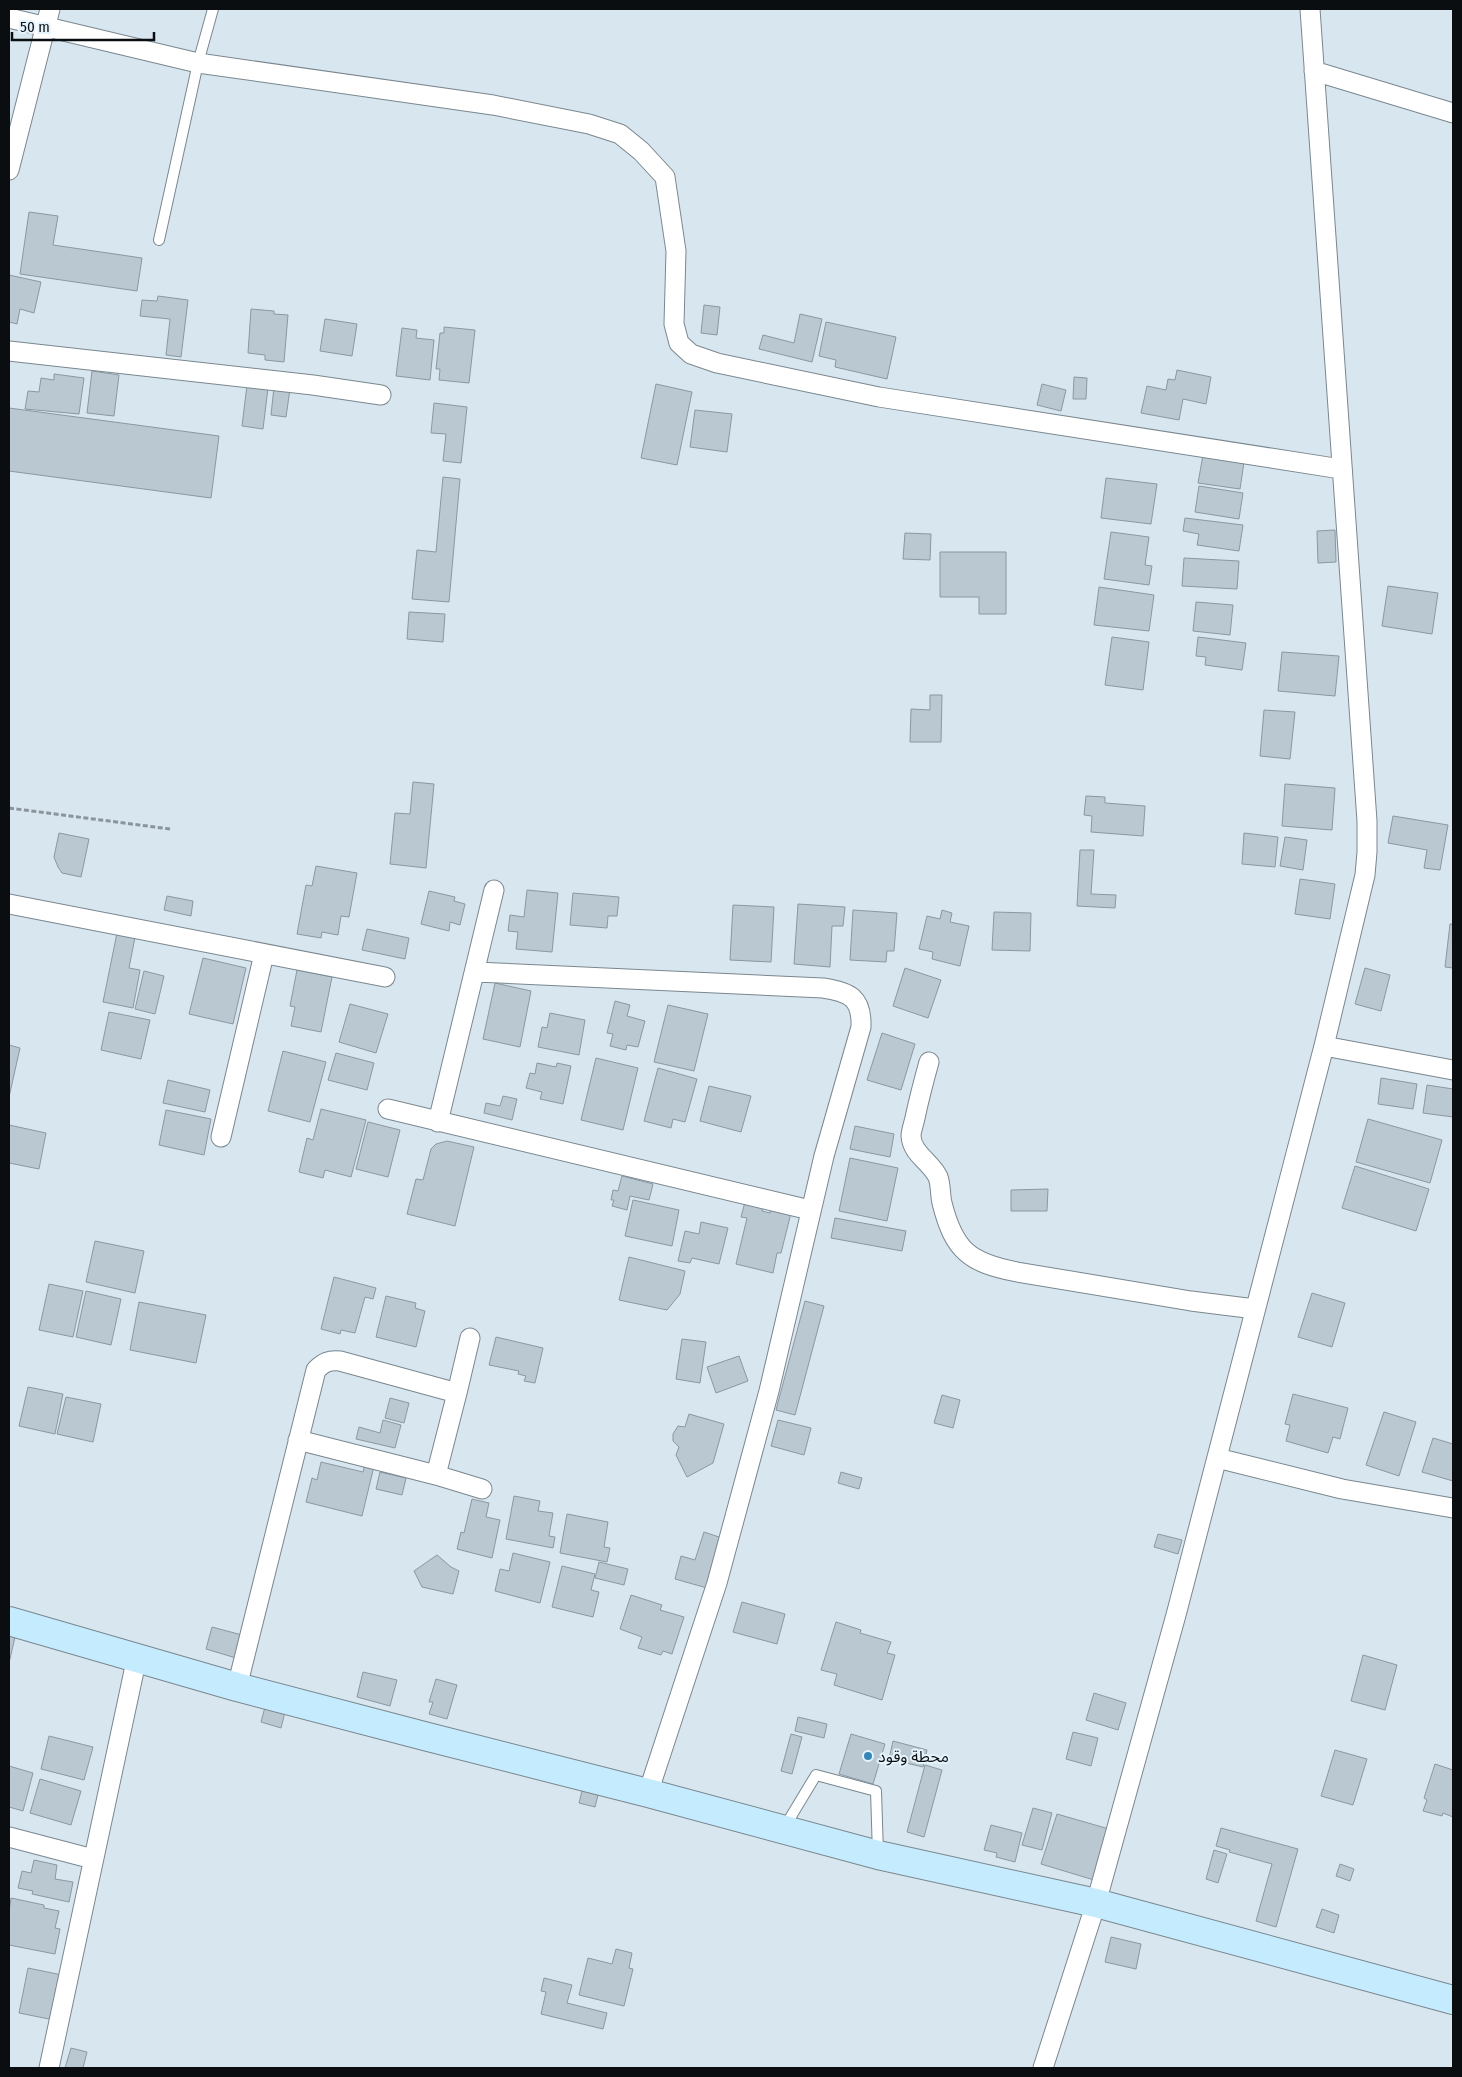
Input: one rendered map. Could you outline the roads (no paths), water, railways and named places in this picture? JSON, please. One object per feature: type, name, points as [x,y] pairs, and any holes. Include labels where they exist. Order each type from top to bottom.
[{"type":"main road","points":[[9,1621],[237,1687],[648,1793],[878,1855],[1096,1903],[1453,2000]]},
{"type":"street","points":[[1043,2068],[1096,1903],[1176,1615],[1324,1046],[1365,875],[1368,852],[1310,9]]},
{"type":"street","points":[[9,18],[48,18],[198,63],[493,105],[589,124],[620,134],[641,151],[665,176],[676,251],[674,324],[679,343],[692,354],[717,363],[879,397],[1341,469]]},
{"type":"street","points":[[9,170],[48,18]]},
{"type":"street","points":[[1314,71],[1453,113]]},
{"type":"street","points":[[9,351],[313,385],[381,395]]},
{"type":"street","points":[[438,1122],[476,972],[494,890]]},
{"type":"street","points":[[9,904],[385,977]]},
{"type":"street","points":[[221,1137],[264,954]]},
{"type":"street","points":[[476,972],[823,988],[848,994],[857,1001],[861,1013],[861,1027],[810,1210],[792,1298],[769,1391],[716,1583],[648,1793]]},
{"type":"street","points":[[1324,1046],[1453,1070]]},
{"type":"street","points":[[929,1062],[911,1136],[914,1149],[932,1167],[939,1179],[941,1199],[948,1227],[963,1249],[976,1261],[992,1267],[1017,1272],[1255,1310]]},
{"type":"street","points":[[388,1109],[810,1210]]},
{"type":"street","points":[[436,1475],[470,1338]]},
{"type":"street","points":[[237,1687],[316,1370],[322,1363],[331,1360],[350,1363],[457,1393]]},
{"type":"street","points":[[298,1440],[436,1475],[482,1489]]},
{"type":"street","points":[[1217,1458],[1342,1489],[1453,1508]]},
{"type":"street","points":[[49,2068],[137,1657]]},
{"type":"street","points":[[9,1837],[93,1859]]},
{"type":"lane","points":[[158,240],[198,63],[213,9]]},
{"type":"lane","points":[[783,1829],[816,1775],[876,1791],[878,1855]]},
{"type":"place","name":"محطة وقود","points":[[868,1756]]}]
